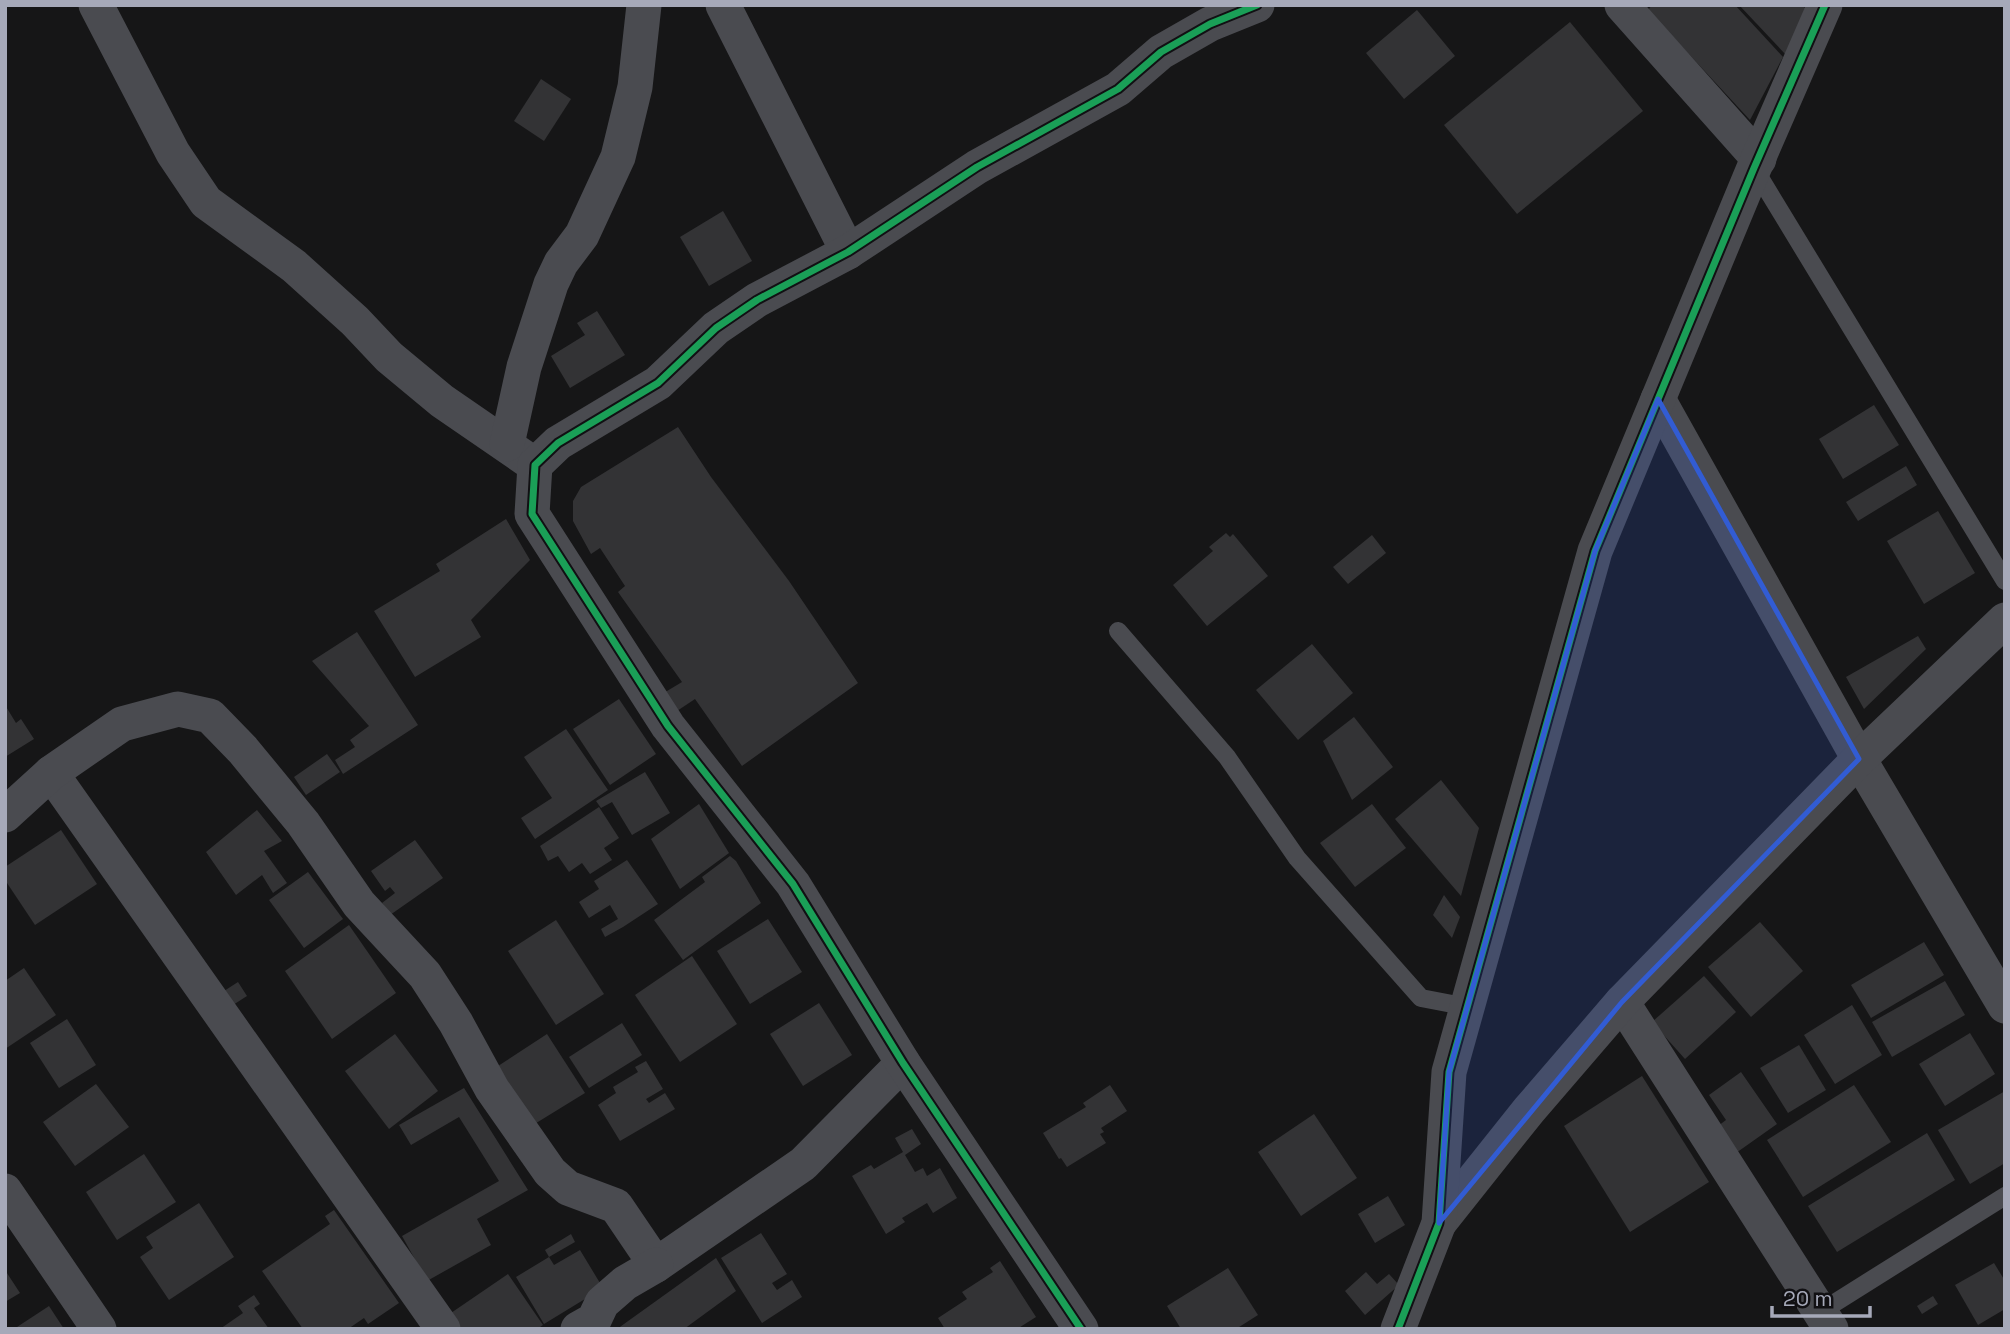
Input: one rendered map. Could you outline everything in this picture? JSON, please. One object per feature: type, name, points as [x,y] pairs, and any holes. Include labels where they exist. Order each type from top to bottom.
[{"type":"street","points":[[96,5],[173,153],[206,202],[295,265],[389,357],[442,401],[535,465]]},
{"type":"street","points":[[507,444],[524,367],[551,284],[561,263],[582,235],[618,157],[635,87],[644,5]]},
{"type":"street","points":[[723,5],[848,252]]},
{"type":"street","points":[[1081,1329],[903,1063],[793,884],[668,726],[532,514],[535,465],[558,443],[658,383],[716,328],[757,300],[848,252],[977,167],[1118,89],[1161,52],[1210,24],[1258,5]]},
{"type":"street","points":[[1622,5],[1757,164]]},
{"type":"street","points":[[1398,1329],[1439,1223],[1449,1072],[1595,551],[1825,5]]},
{"type":"street","points":[[1658,399],[1859,759],[2005,1006]]},
{"type":"street","points":[[1439,1223],[1529,1110],[1622,1002],[1859,759],[2005,621]]},
{"type":"street","points":[[5,815],[51,773],[122,724],[178,709],[210,716],[243,750],[303,823],[359,904],[425,975],[456,1023],[492,1089],[550,1172],[568,1188],[616,1206],[656,1265]]},
{"type":"street","points":[[51,773],[443,1329]]},
{"type":"street","points":[[1622,1002],[1825,1320]]},
{"type":"street","points":[[591,1326],[602,1303],[625,1283],[656,1265],[803,1164],[903,1063]]},
{"type":"street","points":[[5,1191],[99,1329]]},
{"type":"lane","points":[[1757,164],[2005,581]]},
{"type":"lane","points":[[1118,631],[1227,757],[1297,858],[1421,998],[1468,1007]]},
{"type":"lane","points":[[1825,1320],[2005,1196]]},
{"type":"highlighted area","points":[[1658,399],[1859,759],[1622,1002],[1439,1223],[1449,1072],[1595,551]]},
{"type":"building","points":[[1652,5],[1735,5],[1783,57],[1750,120],[1648,10]]},
{"type":"building","points":[[1739,5],[1802,5],[1806,9],[1786,55]]},
{"type":"building","points":[[1417,10],[1455,56],[1404,99],[1366,53]]},
{"type":"building","points":[[1570,22],[1643,111],[1517,214],[1444,125]]},
{"type":"building","points":[[541,79],[571,99],[544,141],[514,121]]},
{"type":"building","points":[[723,211],[752,261],[709,286],[680,237]]},
{"type":"building","points":[[597,311],[625,355],[570,388],[551,356],[585,335],[577,323]]},
{"type":"building","points":[[1874,405],[1899,445],[1843,479],[1819,439]]},
{"type":"building","points":[[678,427],[711,477],[789,581],[858,683],[742,766],[695,699],[674,713],[662,694],[682,682],[618,592],[625,586],[600,548],[591,554],[573,521],[573,501],[581,487]]},
{"type":"building","points":[[1906,466],[1917,485],[1858,521],[1846,502]]},
{"type":"building","points":[[1938,511],[1975,573],[1924,604],[1887,541]]},
{"type":"building","points":[[506,519],[530,560],[471,620],[481,637],[415,677],[374,611],[440,571],[436,564]]},
{"type":"building","points":[[1226,533],[1230,537],[1233,534],[1268,576],[1207,626],[1173,585],[1213,551],[1209,547]]},
{"type":"building","points":[[1372,535],[1386,553],[1348,584],[1333,567]]},
{"type":"building","points":[[357,632],[418,725],[343,774],[335,760],[355,747],[350,740],[369,726],[312,661]]},
{"type":"building","points":[[1918,636],[1926,649],[1864,709],[1846,677]]},
{"type":"building","points":[[1312,644],[1353,693],[1298,740],[1256,690]]},
{"type":"building","points":[[619,699],[656,754],[610,785],[573,729]]},
{"type":"building","points":[[5,705],[16,723],[21,719],[34,739],[5,757]]},
{"type":"building","points":[[1354,717],[1393,767],[1352,800],[1323,741]]},
{"type":"building","points":[[566,729],[608,790],[535,839],[521,818],[552,798],[524,757]]},
{"type":"building","points":[[327,754],[340,772],[306,795],[294,777]]},
{"type":"building","points":[[645,772],[670,813],[632,835],[612,802],[601,808],[596,801]]},
{"type":"building","points":[[1441,780],[1479,828],[1461,896],[1395,819]]},
{"type":"building","points":[[699,804],[729,853],[680,889],[651,839]]},
{"type":"building","points":[[1372,804],[1406,848],[1355,887],[1320,843]]},
{"type":"building","points":[[599,807],[619,838],[604,848],[612,860],[590,874],[582,863],[569,872],[558,856],[548,861],[540,846]]},
{"type":"building","points":[[257,810],[282,841],[264,851],[287,883],[273,893],[262,875],[236,895],[206,852]]},
{"type":"building","points":[[61,830],[97,884],[35,925],[5,880],[5,867]]},
{"type":"building","points":[[415,840],[443,878],[390,915],[382,903],[395,893],[390,887],[385,891],[371,871]]},
{"type":"building","points":[[730,856],[736,861],[761,903],[683,960],[654,920],[705,882],[702,877]]},
{"type":"building","points":[[627,860],[658,904],[605,937],[601,929],[618,919],[610,905],[589,918],[579,902],[599,889],[594,881]]},
{"type":"building","points":[[308,872],[343,919],[304,948],[269,900]]},
{"type":"building","points":[[1444,895],[1460,917],[1452,938],[1433,915]]},
{"type":"building","points":[[768,919],[802,972],[750,1004],[717,951]]},
{"type":"building","points":[[556,920],[604,994],[556,1025],[508,951]]},
{"type":"building","points":[[1760,922],[1803,971],[1751,1017],[1708,967]]},
{"type":"building","points":[[349,925],[396,993],[332,1039],[285,971]]},
{"type":"building","points":[[1924,942],[1944,975],[1871,1018],[1851,985]]},
{"type":"building","points":[[692,956],[737,1024],[680,1062],[635,995]]},
{"type":"building","points":[[24,968],[56,1015],[5,1049],[5,981]]},
{"type":"building","points":[[1704,976],[1736,1012],[1685,1059],[1652,1022]]},
{"type":"building","points":[[1945,981],[1965,1015],[1892,1057],[1872,1022]]},
{"type":"building","points":[[238,982],[247,996],[233,1005],[224,991]]},
{"type":"building","points":[[819,1003],[852,1055],[803,1086],[770,1034]]},
{"type":"building","points":[[1852,1005],[1882,1055],[1835,1084],[1804,1035]]},
{"type":"building","points":[[67,1019],[96,1065],[59,1088],[30,1043]]},
{"type":"building","points":[[622,1023],[642,1055],[589,1088],[569,1057]]},
{"type":"building","points":[[1970,1033],[1995,1074],[1945,1106],[1919,1064]]},
{"type":"building","points":[[395,1034],[438,1091],[389,1129],[345,1071]]},
{"type":"building","points":[[547,1034],[585,1093],[533,1125],[495,1068]]},
{"type":"building","points":[[1799,1045],[1826,1090],[1788,1113],[1760,1068]]},
{"type":"building","points":[[646,1061],[663,1089],[646,1099],[649,1103],[665,1093],[675,1109],[620,1141],[598,1105],[616,1093],[613,1087],[638,1072],[635,1067]]},
{"type":"building","points":[[1741,1072],[1777,1124],[1736,1153],[1718,1126],[1726,1120],[1709,1095]]},
{"type":"building","points":[[1642,1076],[1709,1182],[1630,1232],[1564,1126]]},
{"type":"building","points":[[96,1084],[129,1127],[75,1166],[43,1122]]},
{"type":"building","points":[[1110,1085],[1127,1111],[1101,1128],[1104,1132],[1100,1134],[1106,1143],[1067,1167],[1043,1133],[1086,1107],[1083,1103]]},
{"type":"building","points":[[1854,1085],[1891,1142],[1803,1197],[1767,1140]]},
{"type":"building","points":[[464,1088],[528,1190],[477,1219],[491,1245],[427,1281],[402,1236],[499,1181],[459,1117],[411,1145],[399,1125]]},
{"type":"building","points":[[2005,1091],[2005,1163],[1970,1184],[1938,1130]]},
{"type":"building","points":[[1314,1114],[1357,1178],[1301,1216],[1258,1152]]},
{"type":"building","points":[[912,1129],[921,1144],[905,1155],[915,1172],[923,1168],[927,1176],[940,1168],[957,1198],[933,1213],[927,1203],[902,1218],[905,1222],[886,1234],[852,1176],[871,1165],[874,1169],[903,1152],[895,1138]]},
{"type":"building","points":[[1927,1133],[1955,1180],[1837,1252],[1808,1206]]},
{"type":"building","points":[[144,1154],[176,1202],[117,1240],[86,1192]]},
{"type":"building","points":[[1388,1196],[1405,1225],[1375,1243],[1358,1214]]},
{"type":"building","points":[[199,1203],[234,1257],[169,1300],[140,1257],[153,1248],[146,1237]]},
{"type":"building","points":[[334,1210],[399,1303],[368,1324],[364,1318],[348,1329],[303,1329],[262,1271],[330,1224],[325,1216]]},
{"type":"building","points":[[761,1233],[787,1274],[772,1283],[777,1290],[792,1280],[802,1297],[762,1323],[721,1258]]},
{"type":"building","points":[[571,1234],[575,1242],[549,1257],[545,1250]]},
{"type":"building","points":[[580,1250],[603,1288],[544,1324],[516,1277],[549,1257],[554,1265]]},
{"type":"building","points":[[716,1258],[736,1291],[684,1329],[617,1329]]},
{"type":"building","points":[[1000,1261],[1036,1317],[1017,1329],[945,1329],[938,1318],[967,1299],[962,1292],[993,1272],[990,1268]]},
{"type":"building","points":[[1994,1263],[2005,1281],[2005,1309],[1978,1325],[1955,1285]]},
{"type":"building","points":[[1228,1268],[1258,1315],[1236,1329],[1181,1329],[1167,1306]]},
{"type":"building","points":[[5,1270],[20,1293],[5,1302]]},
{"type":"building","points":[[1366,1272],[1377,1284],[1389,1274],[1399,1285],[1365,1315],[1345,1291]]},
{"type":"building","points":[[508,1274],[543,1325],[537,1329],[458,1329],[448,1315]]},
{"type":"building","points":[[254,1295],[260,1304],[254,1308],[269,1329],[220,1329],[243,1313],[238,1306]]},
{"type":"building","points":[[1933,1296],[1938,1304],[1922,1314],[1917,1306]]},
{"type":"building","points":[[49,1306],[64,1329],[14,1329]]},
{"type":"cycle path","points":[[1081,1329],[903,1063],[793,884],[668,726],[532,514],[535,465],[558,443],[658,383],[716,328],[757,300],[848,252],[977,167],[1118,89],[1161,52],[1210,24],[1257,5]]},
{"type":"cycle path","points":[[1398,1329],[1439,1223],[1449,1072],[1595,551],[1754,168],[1825,5]]}]
